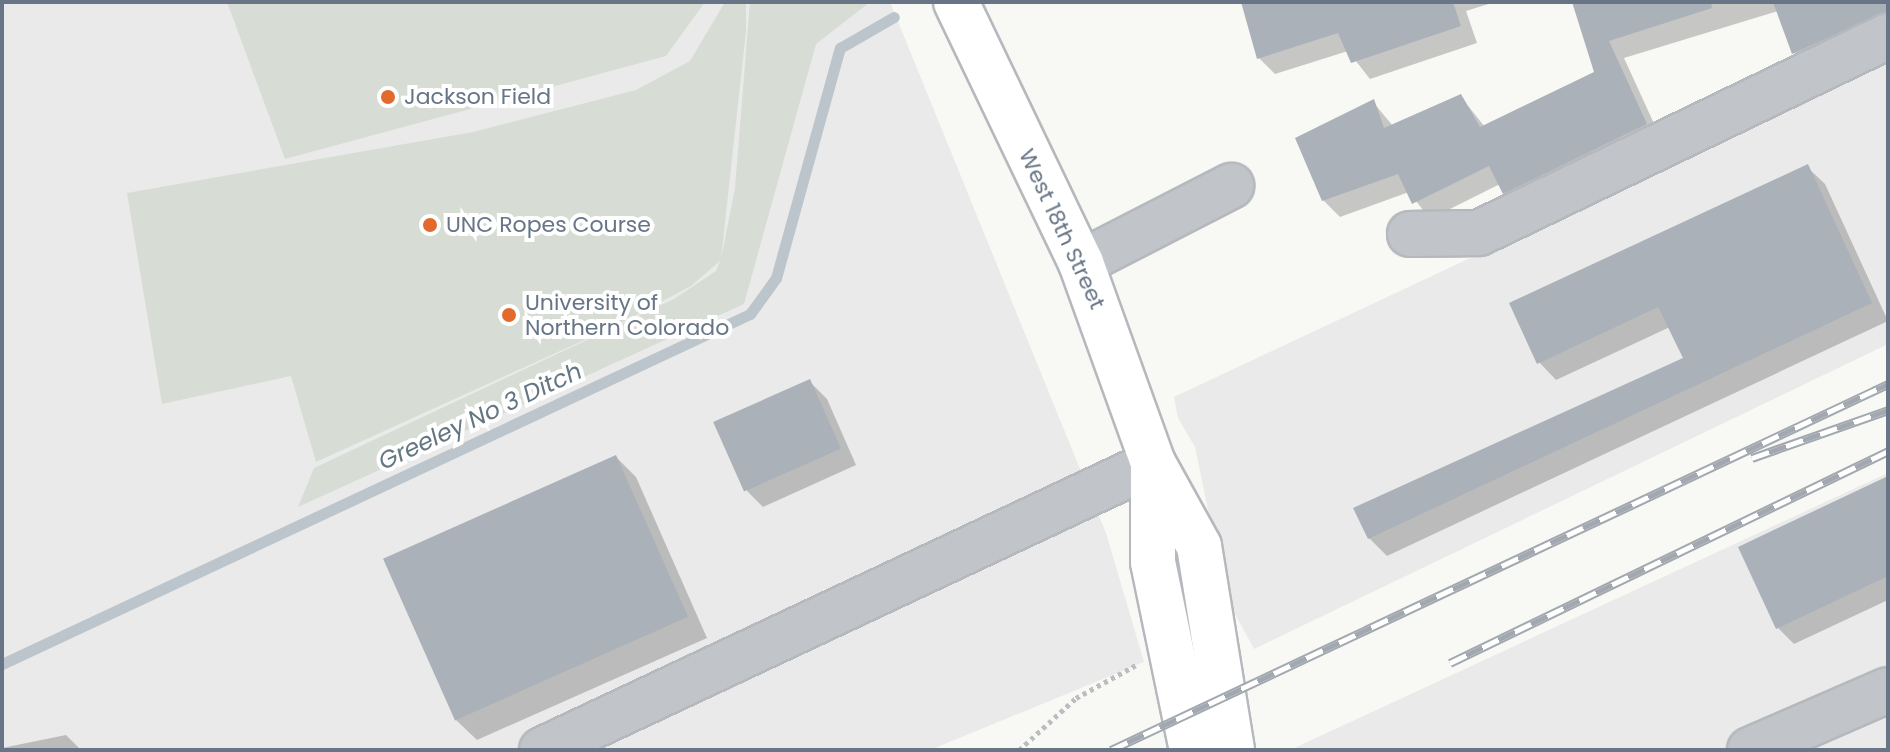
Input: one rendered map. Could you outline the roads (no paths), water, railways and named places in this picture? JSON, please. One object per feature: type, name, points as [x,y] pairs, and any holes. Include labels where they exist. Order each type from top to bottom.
[{"type":"main road","name":"West 18th Street","points":[[956,2],[1081,263],[1153,463],[1199,546],[1232,750]]},
{"type":"main road","name":"West 18th Street","points":[[1153,463],[1153,562],[1192,750]]},
{"type":"lane","points":[[1410,234],[1479,233],[1888,36]]},
{"type":"lane","points":[[1081,263],[1231,186]]},
{"type":"lane","points":[[542,750],[1153,463]]},
{"type":"lane","points":[[1750,750],[1888,690]]},
{"type":"waterway","name":"Greeley No 3 Ditch","points":[[2,664],[750,314],[776,278],[840,48],[894,17]]},
{"type":"railway","points":[[1111,750],[1888,384]]},
{"type":"railway","points":[[1752,458],[1888,410]]},
{"type":"railway","points":[[1450,663],[1888,451]]},
{"type":"place","name":"Jackson Field","points":[[388,97]]},
{"type":"place","name":"UNC Ropes Course","points":[[430,225]]},
{"type":"place","name":"University of Northern Colorado","points":[[509,315]]}]
